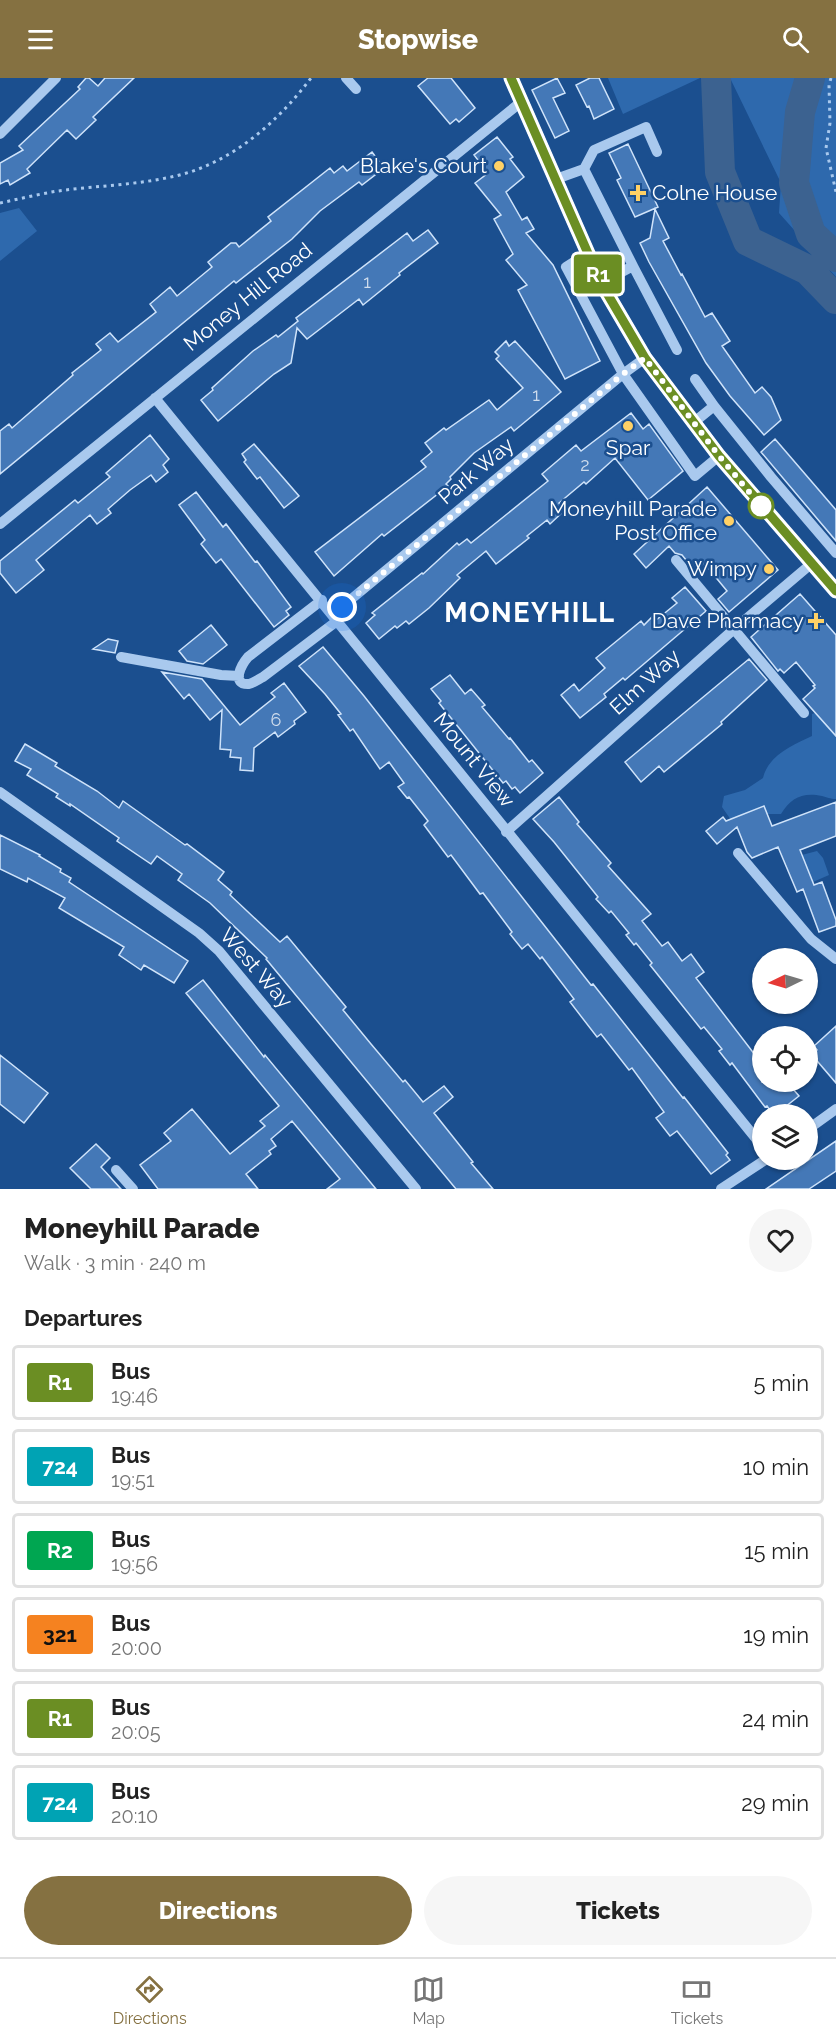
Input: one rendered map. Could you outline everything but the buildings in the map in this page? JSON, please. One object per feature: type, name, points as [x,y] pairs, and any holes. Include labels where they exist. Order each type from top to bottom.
[{"type":"main road","points":[[511,78],[601,283],[645,358],[723,461],[836,591]]},
{"type":"street","points":[[0,134],[56,78]]},
{"type":"street","points":[[346,78],[356,89]]},
{"type":"street","name":"Money Hill Road","points":[[0,524],[521,102]]},
{"type":"street","points":[[556,179],[584,169],[594,150],[646,127],[657,152]]},
{"type":"street","points":[[584,169],[677,350]]},
{"type":"street","points":[[588,253],[566,267],[623,374],[695,476],[723,461]]},
{"type":"street","points":[[601,283],[633,266]]},
{"type":"street","name":"Park Way","points":[[238,676],[246,684],[251,684],[263,677],[623,374],[645,358]]},
{"type":"street","points":[[695,379],[771,477],[836,553]]},
{"type":"street","name":"Mount View","points":[[155,398],[322,600],[506,832],[752,1134]]},
{"type":"street","points":[[693,423],[714,406]]},
{"type":"street","points":[[676,560],[804,713]]},
{"type":"street","name":"Elm Way","points":[[506,832],[733,630],[811,564]]},
{"type":"street","points":[[121,657],[238,676],[239,668],[248,657],[322,600]]},
{"type":"street","name":"West Way","points":[[0,792],[200,933],[219,951],[416,1189]]},
{"type":"street","points":[[738,853],[811,939],[836,959]]},
{"type":"street","points":[[818,1122],[836,1109]]},
{"type":"street","points":[[721,1189],[752,1169]]},
{"type":"street","points":[[116,1170],[134,1189]]},
{"type":"path","points":[[0,203],[57,191],[140,182],[189,172],[223,158],[254,137],[293,102],[311,78]]},
{"type":"path","points":[[831,78],[829,85],[830,123],[826,148],[836,192]]},
{"type":"shaded area","points":[[608,78],[700,78],[623,114]]},
{"type":"shaded area","points":[[730,78],[836,78],[836,277],[779,213],[781,183]]},
{"type":"shaded area","points":[[19,208],[37,231],[0,261],[0,213]]},
{"type":"shaded area","points":[[836,705],[836,799],[815,795],[803,796],[793,800],[781,814],[764,814],[731,820],[722,807],[724,796],[745,790],[763,778],[775,757],[812,736],[812,714]]},
{"type":"shaded area","points":[[817,851],[823,858],[829,875],[813,882],[802,855]]},
{"type":"waterway","points":[[716,78],[720,172],[748,241],[808,270],[836,299]]},
{"type":"waterway","points":[[810,78],[800,112],[794,183],[811,234],[836,257]]},
{"type":"bus line","name":"R1","points":[[511,78],[601,283],[645,358],[719,456],[836,591]]},
{"type":"place","name":"Blake's Court","points":[[499,166]]},
{"type":"place","name":"Colne House","points":[[638,193]]},
{"type":"place","name":"Spar","points":[[628,426]]},
{"type":"place","name":"Moneyhill Parade Post Office","points":[[729,521]]},
{"type":"place","name":"Wimpy","points":[[769,569]]},
{"type":"place","name":"Dave Pharmacy","points":[[816,621]]},
{"type":"district","name":"MONEYHILL","points":[[530,613]]},
{"type":"route","points":[[342,607],[645,358],[719,456],[761,506]]}]
